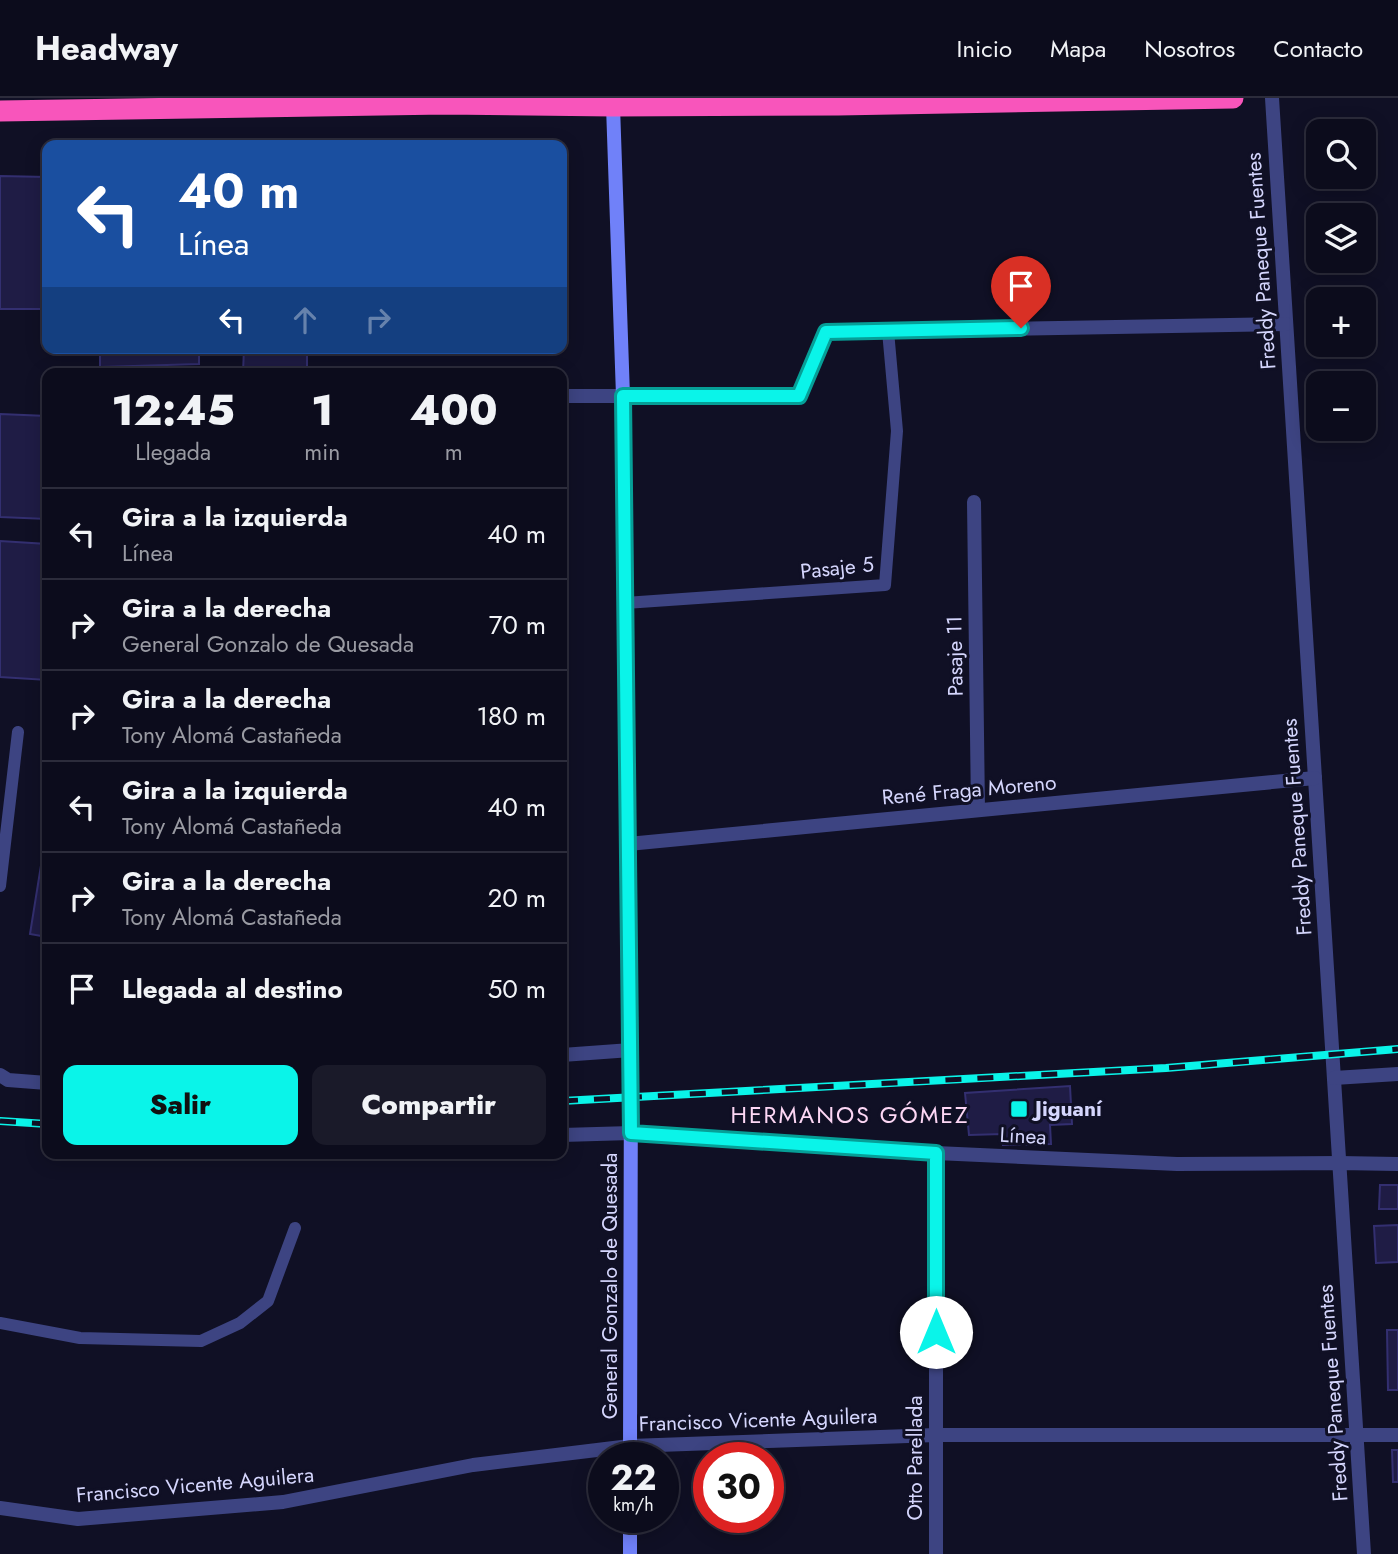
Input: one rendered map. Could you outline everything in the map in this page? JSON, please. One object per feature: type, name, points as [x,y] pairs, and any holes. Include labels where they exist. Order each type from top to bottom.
[{"type":"highway","points":[[0,111],[444,101],[613,106],[837,101],[1233,98]]},
{"type":"street","name":"Freddy Paneque Fuentes","points":[[1272,98],[1364,1554]]},
{"type":"street","name":"General Gonzalo de Quesada","points":[[613,106],[623,396],[631,1050],[630,1442]]},
{"type":"street","points":[[567,396],[799,396],[826,332],[1286,324]]},
{"type":"street","name":"Pasaje 11","points":[[974,502],[978,810]]},
{"type":"street","name":"René Fraga Moreno","points":[[628,844],[1315,778]]},
{"type":"street","points":[[567,1055],[631,1050]]},
{"type":"street","points":[[1334,1078],[1398,1074]]},
{"type":"street","points":[[0,1075],[8,1080],[42,1083]]},
{"type":"street","name":"Línea","points":[[567,1135],[631,1133],[936,1153],[1177,1164],[1398,1164]]},
{"type":"street","name":"Otto Parellada","points":[[936,1153],[936,1554]]},
{"type":"street","name":"Francisco Vicente Aguilera","points":[[679,1449],[936,1435],[1398,1435]]},
{"type":"street","name":"Francisco Vicente Aguilera","points":[[0,1508],[78,1519],[283,1502],[473,1465],[588,1455]]},
{"type":"street","points":[[630,1533],[630,1554]]},
{"type":"lane","name":"Pasaje 5","points":[[625,603],[885,585],[897,431],[888,331]]},
{"type":"lane","points":[[0,886],[18,732]]},
{"type":"lane","points":[[0,1323],[80,1338],[201,1340],[240,1323],[268,1301],[295,1228]]},
{"type":"building","points":[[0,176],[42,177],[42,309],[0,309]]},
{"type":"building","points":[[100,354],[199,354],[199,364],[100,367]]},
{"type":"building","points":[[244,354],[307,354],[307,368],[243,368]]},
{"type":"building","points":[[0,414],[42,416],[42,519],[0,517]]},
{"type":"building","points":[[0,541],[42,544],[42,680],[0,677]]},
{"type":"building","points":[[42,859],[42,936],[30,934]]},
{"type":"building","name":"Jiguaní","points":[[1070,1086],[1072,1124],[1050,1125],[1051,1144],[1003,1145],[1003,1134],[969,1135],[965,1093]]},
{"type":"building","points":[[1380,1185],[1398,1185],[1398,1209],[1379,1209]]},
{"type":"building","points":[[1398,1225],[1398,1262],[1376,1263],[1374,1226]]},
{"type":"building","points":[[1387,1330],[1398,1330],[1398,1390],[1388,1390]]},
{"type":"building","points":[[1392,1450],[1398,1450],[1398,1482],[1393,1482]]},
{"type":"railway","points":[[567,1101],[1166,1068],[1398,1049]]},
{"type":"railway","points":[[0,1121],[42,1124]]},
{"type":"place","name":"Jiguaní","points":[[1019,1109]]},
{"type":"district","name":"HERMANOS GÓMEZ","points":[[850,1115]]},
{"type":"route","points":[[936,1332],[936,1153],[631,1133],[623,396],[799,396],[826,332],[1021,328]]}]
